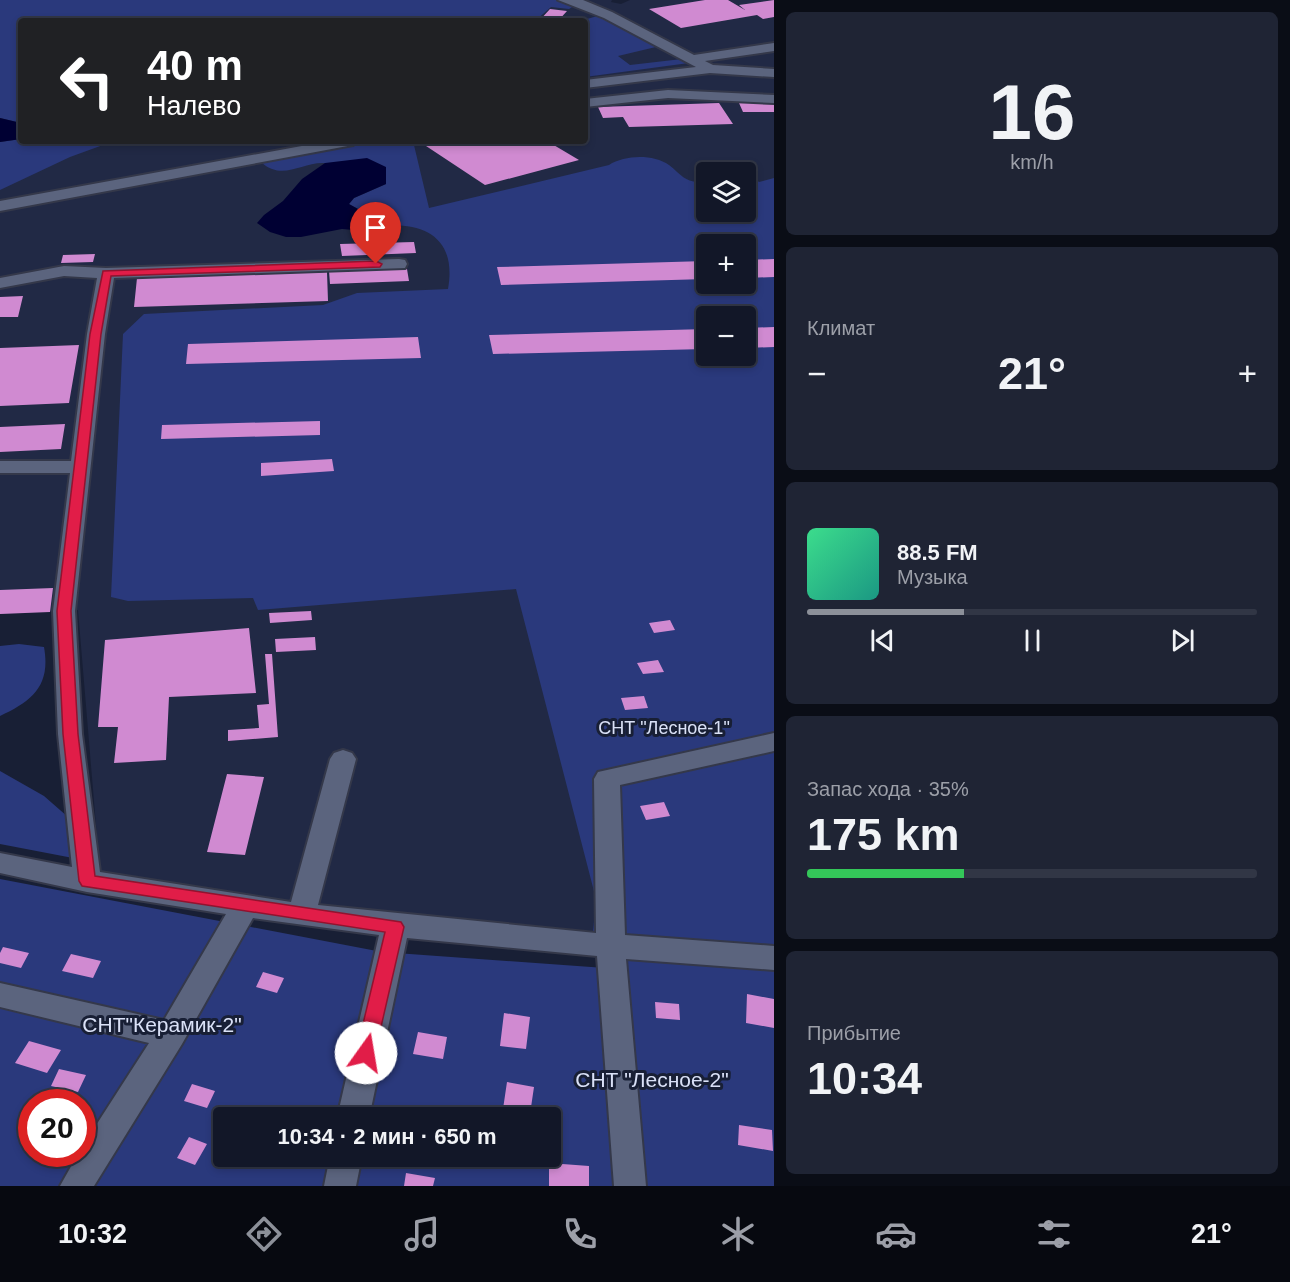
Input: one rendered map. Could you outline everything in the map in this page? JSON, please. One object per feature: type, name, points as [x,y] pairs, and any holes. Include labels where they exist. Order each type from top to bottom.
[{"type":"street","points":[[564,0],[579,3],[608,15],[710,69]]},
{"type":"street","points":[[691,60],[774,47]]},
{"type":"street","points":[[588,84],[710,69],[774,73]]},
{"type":"street","points":[[588,103],[668,94],[774,99]]},
{"type":"street","points":[[0,206],[336,144]]},
{"type":"street","points":[[0,283],[64,271],[106,273],[399,264]]},
{"type":"street","points":[[87,881],[70,734],[64,611],[96,334],[106,273]]},
{"type":"street","points":[[0,467],[80,467]]},
{"type":"street","points":[[630,1186],[611,946],[607,779],[774,741]]},
{"type":"street","points":[[302,914],[343,759]]},
{"type":"street","points":[[0,863],[87,881],[395,927],[774,958]]},
{"type":"street","points":[[76,1186],[171,1035],[246,906]]},
{"type":"street","points":[[355,1107],[395,927]]},
{"type":"street","points":[[0,995],[171,1035]]},
{"type":"street","points":[[340,1186],[344,1167]]},
{"type":"shaded area","points":[[0,0],[612,0],[611,2],[621,4],[630,0],[774,0],[774,568],[596,899],[593,931],[325,906],[172,886],[100,873],[78,610],[0,614]]},
{"type":"shaded area","points":[[0,118],[18,122],[18,139],[0,142]]},
{"type":"shaded area","points":[[367,158],[386,167],[386,184],[354,198],[349,204],[367,214],[378,226],[365,231],[342,229],[301,237],[286,237],[270,232],[257,223],[283,201],[302,179],[325,163]]},
{"type":"green space","points":[[0,0],[556,0],[577,4],[569,9],[551,7],[538,18],[18,18],[18,122],[0,118]]},
{"type":"green space","points":[[601,15],[660,46],[618,56],[630,65],[682,59],[689,63],[588,77],[588,19]]},
{"type":"green space","points":[[18,139],[18,144],[106,144],[70,157],[0,190],[0,142]]},
{"type":"green space","points":[[357,144],[414,144],[429,208],[609,165],[623,159],[639,157],[662,161],[682,176],[696,181],[696,222],[756,222],[756,180],[759,182],[774,178],[774,1186],[0,1186],[0,879],[382,952],[605,968],[593,931],[596,899],[516,589],[258,610],[253,598],[128,601],[111,597],[123,334],[144,314],[323,305],[357,293],[448,289],[450,271],[447,257],[442,245],[434,236],[410,227],[378,226],[367,214],[349,204],[354,198],[386,184],[346,168],[324,163],[285,171],[262,163]]},
{"type":"green space","points":[[19,644],[44,647],[45,672],[42,682],[30,698],[0,716],[0,646]]},
{"type":"green space","points":[[0,771],[44,796],[68,817],[73,858],[0,844]]},
{"type":"building","points":[[705,0],[728,0],[745,10],[739,5],[774,0],[774,17],[763,19],[757,15],[681,28],[649,9]]},
{"type":"building","points":[[550,9],[567,11],[561,18],[542,18]]},
{"type":"building","points":[[719,103],[733,124],[629,127],[623,117],[603,118],[598,107]]},
{"type":"building","points":[[739,103],[774,103],[774,112],[743,112]]},
{"type":"building","points":[[423,144],[552,144],[579,160],[485,185]]},
{"type":"building","points":[[414,242],[416,253],[342,256],[340,244]]},
{"type":"building","points":[[95,254],[93,262],[61,263],[63,255]]},
{"type":"building","points":[[774,259],[774,277],[756,278],[756,260]]},
{"type":"building","points":[[696,261],[696,279],[501,285],[497,267]]},
{"type":"building","points":[[407,269],[409,281],[330,284],[329,271]]},
{"type":"building","points":[[327,272],[328,301],[134,307],[137,278]]},
{"type":"building","points":[[23,296],[18,317],[0,317],[0,297]]},
{"type":"building","points":[[774,327],[774,347],[756,348],[756,328]]},
{"type":"building","points":[[696,329],[696,349],[493,354],[489,335]]},
{"type":"building","points":[[418,337],[421,358],[186,364],[188,344]]},
{"type":"building","points":[[79,345],[69,403],[0,406],[0,348]]},
{"type":"building","points":[[320,421],[320,435],[161,439],[162,425]]},
{"type":"building","points":[[65,424],[61,449],[0,452],[0,427]]},
{"type":"building","points":[[332,459],[334,471],[261,476],[261,463]]},
{"type":"building","points":[[53,588],[50,612],[0,614],[0,590]]},
{"type":"building","points":[[311,611],[312,620],[270,623],[269,613]]},
{"type":"building","points":[[670,620],[675,630],[654,633],[649,623]]},
{"type":"building","points":[[249,628],[256,693],[169,697],[166,760],[114,763],[118,727],[98,727],[105,640]]},
{"type":"building","points":[[315,637],[316,650],[276,652],[275,639]]},
{"type":"building","points":[[265,654],[272,654],[278,737],[228,741],[228,730],[259,728],[257,705],[269,704]]},
{"type":"building","points":[[658,660],[664,672],[643,674],[637,663]]},
{"type":"building","points":[[644,696],[648,708],[625,710],[621,698]]},
{"type":"building","points":[[227,774],[264,777],[245,855],[207,852]]},
{"type":"building","points":[[664,802],[670,816],[646,820],[640,806]]},
{"type":"building","points":[[3,947],[29,953],[21,968],[0,963],[0,953]]},
{"type":"building","points":[[71,954],[101,961],[93,978],[62,971]]},
{"type":"building","points":[[263,972],[284,978],[277,993],[256,987]]},
{"type":"building","points":[[747,994],[774,999],[774,1028],[746,1023]]},
{"type":"building","points":[[655,1002],[679,1004],[680,1020],[656,1018]]},
{"type":"building","points":[[504,1013],[530,1017],[526,1049],[500,1046]]},
{"type":"building","points":[[418,1032],[447,1037],[443,1059],[413,1054]]},
{"type":"building","points":[[29,1041],[61,1050],[47,1073],[15,1063]]},
{"type":"building","points":[[59,1069],[86,1075],[79,1089],[51,1086]]},
{"type":"building","points":[[507,1082],[534,1087],[531,1107],[503,1107]]},
{"type":"building","points":[[192,1084],[215,1091],[207,1108],[184,1101]]},
{"type":"building","points":[[739,1125],[772,1130],[773,1151],[738,1145]]},
{"type":"building","points":[[189,1137],[207,1144],[195,1165],[177,1158]]},
{"type":"building","points":[[561,1164],[589,1166],[589,1186],[549,1186],[549,1167],[561,1167]]},
{"type":"building","points":[[406,1173],[435,1178],[433,1186],[404,1186]]},
{"type":"route","points":[[366,1053],[395,927],[87,881],[70,734],[64,611],[96,334],[106,273],[376,264]]},
{"type":"park label","name":"СНТ \"Лесное-1\"","points":[[664,728]]},
{"type":"park label","name":"СНТ\"Керамик-2\"","points":[[162,1024]]},
{"type":"park label","name":"СНТ \"Лесное-2\"","points":[[652,1079]]}]
